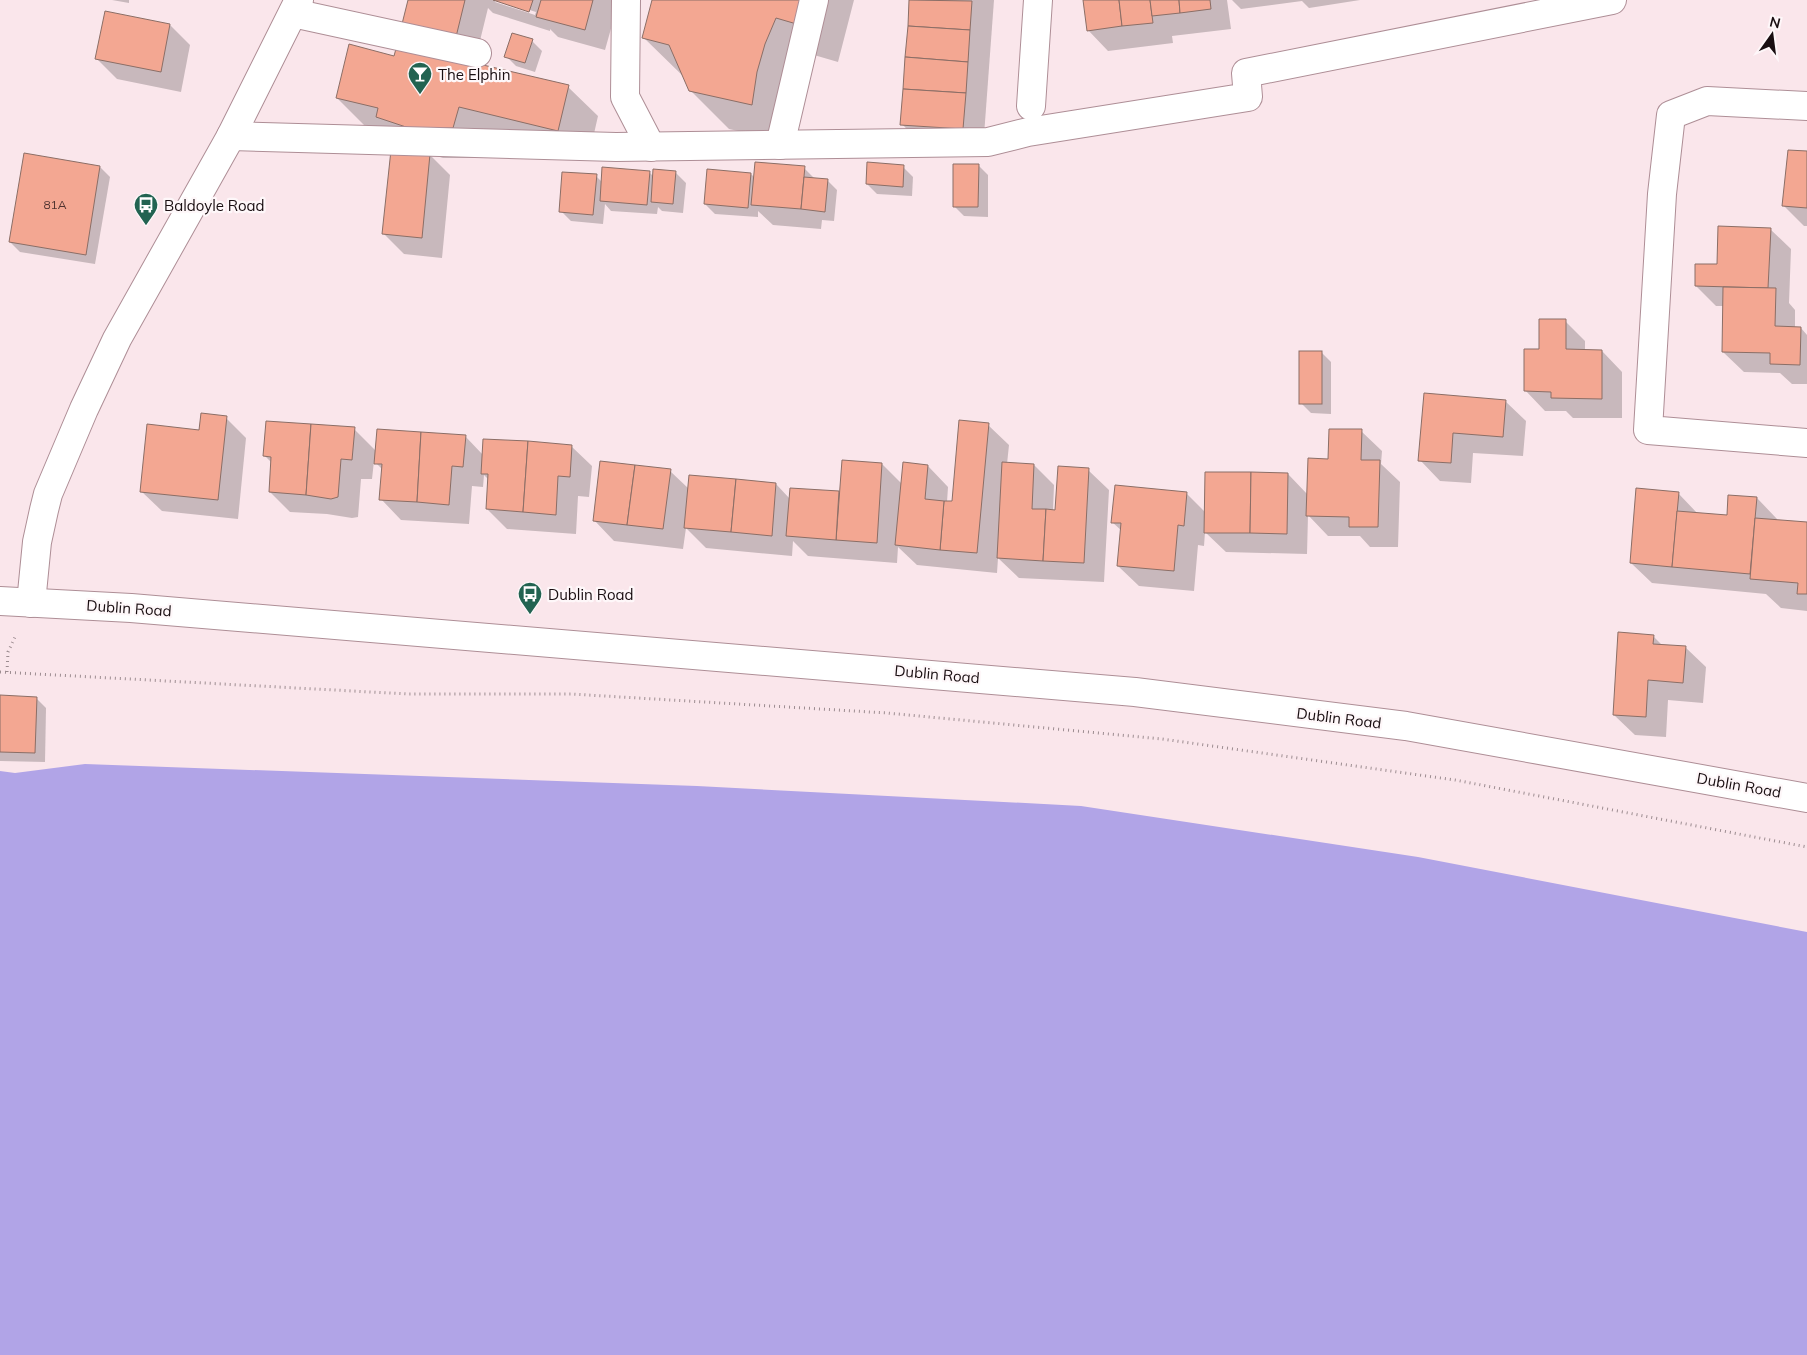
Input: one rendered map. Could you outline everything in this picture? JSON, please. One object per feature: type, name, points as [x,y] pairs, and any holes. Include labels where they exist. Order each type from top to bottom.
[{"type":"main road","points":[[626,0],[625,97],[651,147]]},
{"type":"main road","points":[[780,145],[814,0]]},
{"type":"main road","points":[[1031,106],[1038,0]]},
{"type":"main road","points":[[231,136],[616,147],[988,142],[1028,132],[1248,97],[1246,73],[1612,0]]},
{"type":"main road","points":[[31,603],[37,542],[46,502],[84,409],[117,339],[231,136],[296,6],[477,54]]},
{"type":"main road","points":[[1807,106],[1707,101],[1671,115],[1662,194],[1648,430],[1807,443]]},
{"type":"main road","name":"Dublin Road","points":[[0,601],[131,608],[1104,688],[1406,726],[1807,798]]},
{"type":"path","points":[[0,672],[408,694],[571,694],[887,713],[1162,739],[1455,780],[1807,846]]},
{"type":"shaded area","points":[[85,764],[697,786],[1081,806],[1418,857],[1807,932],[1807,1355],[0,1355],[0,771],[15,773]]},
{"type":"building","points":[[408,0],[465,0],[455,41],[401,28]]},
{"type":"building","points":[[493,0],[533,0],[529,12]]},
{"type":"building","points":[[541,0],[593,0],[585,30],[536,17]]},
{"type":"building","points":[[652,0],[806,0],[800,25],[776,18],[765,44],[757,72],[752,105],[689,91],[669,45],[642,38]]},
{"type":"building","points":[[909,0],[972,1],[970,30],[908,26]]},
{"type":"building","points":[[1083,0],[1119,0],[1122,26],[1087,31]]},
{"type":"building","points":[[1119,0],[1150,0],[1153,23],[1122,26]]},
{"type":"building","points":[[1150,0],[1179,0],[1180,13],[1152,16]]},
{"type":"building","points":[[1179,0],[1210,0],[1211,9],[1180,13]]},
{"type":"building","points":[[105,11],[170,24],[161,72],[95,59]]},
{"type":"building","points":[[908,26],[970,30],[968,62],[905,57]]},
{"type":"building","points":[[512,33],[533,39],[525,63],[504,57]]},
{"type":"building","points":[[349,44],[394,56],[397,45],[569,85],[558,131],[459,107],[453,128],[412,129],[376,117],[378,108],[336,98]]},
{"type":"building","points":[[905,57],[968,62],[966,93],[903,89]]},
{"type":"building","points":[[903,89],[966,93],[963,129],[900,125]]},
{"type":"building","points":[[391,150],[430,154],[422,238],[382,234]]},
{"type":"building","points":[[1788,150],[1807,151],[1807,208],[1782,206]]},
{"type":"building","points":[[24,153],[100,166],[86,255],[9,242]]},
{"type":"building","points":[[755,162],[805,166],[801,209],[751,205]]},
{"type":"building","points":[[867,162],[904,165],[903,187],[866,184]]},
{"type":"building","points":[[953,164],[979,164],[978,207],[953,207]]},
{"type":"building","points":[[602,167],[650,171],[647,205],[600,201]]},
{"type":"building","points":[[653,169],[676,171],[673,204],[651,202]]},
{"type":"building","points":[[707,169],[751,173],[748,208],[704,204]]},
{"type":"building","points":[[562,172],[597,174],[593,215],[559,212]]},
{"type":"building","points":[[804,177],[828,179],[825,212],[801,209]]},
{"type":"building","points":[[1718,226],[1771,228],[1768,288],[1695,286],[1695,264],[1717,264]]},
{"type":"building","points":[[1723,287],[1776,288],[1775,326],[1801,327],[1800,365],[1770,364],[1770,353],[1722,352]]},
{"type":"building","points":[[1539,319],[1566,319],[1566,349],[1602,350],[1602,399],[1551,398],[1551,392],[1524,391],[1524,349],[1539,349]]},
{"type":"building","points":[[1299,351],[1322,351],[1322,404],[1299,404]]},
{"type":"building","points":[[1424,393],[1506,400],[1503,437],[1453,433],[1451,463],[1418,461]]},
{"type":"building","points":[[201,413],[227,416],[218,500],[140,492],[147,424],[199,430]]},
{"type":"building","points":[[959,420],[989,423],[977,553],[940,550],[944,501],[952,501]]},
{"type":"building","points":[[266,421],[311,424],[306,495],[269,492],[271,457],[263,456]]},
{"type":"building","points":[[311,424],[355,427],[352,460],[341,459],[338,497],[331,499],[306,495]]},
{"type":"building","points":[[377,429],[421,432],[417,502],[379,500],[382,464],[374,464]]},
{"type":"building","points":[[1329,429],[1362,429],[1361,460],[1380,460],[1378,527],[1349,527],[1349,517],[1306,516],[1308,458],[1328,459]]},
{"type":"building","points":[[421,432],[466,435],[463,467],[452,466],[449,505],[417,502]]},
{"type":"building","points":[[483,439],[528,441],[523,512],[486,509],[488,474],[481,474]]},
{"type":"building","points":[[528,441],[572,445],[570,477],[558,476],[556,515],[523,512]]},
{"type":"building","points":[[842,460],[882,463],[877,543],[836,540]]},
{"type":"building","points":[[600,461],[635,465],[627,525],[593,521]]},
{"type":"building","points":[[903,462],[928,465],[925,499],[944,501],[940,550],[895,545]]},
{"type":"building","points":[[1002,462],[1034,464],[1032,509],[1046,509],[1043,561],[997,558]]},
{"type":"building","points":[[635,465],[671,469],[663,529],[627,525]]},
{"type":"building","points":[[1058,466],[1089,468],[1084,563],[1043,561],[1046,509],[1055,510]]},
{"type":"building","points":[[1205,472],[1251,472],[1250,533],[1204,533]]},
{"type":"building","points":[[1251,472],[1288,473],[1287,534],[1250,533]]},
{"type":"building","points":[[689,475],[736,479],[731,532],[684,528]]},
{"type":"building","points":[[736,479],[776,483],[772,536],[731,532]]},
{"type":"building","points":[[1115,485],[1187,492],[1184,526],[1178,525],[1174,571],[1117,566],[1121,523],[1111,523]]},
{"type":"building","points":[[790,488],[839,491],[836,540],[786,536]]},
{"type":"building","points":[[1636,488],[1679,492],[1672,567],[1630,563]]},
{"type":"building","points":[[1728,495],[1757,497],[1750,574],[1672,567],[1677,511],[1727,515]]},
{"type":"building","points":[[1755,518],[1807,522],[1807,594],[1797,594],[1798,583],[1750,579]]},
{"type":"building","points":[[1618,632],[1654,635],[1653,644],[1686,646],[1683,683],[1648,680],[1646,717],[1613,715]]},
{"type":"building","points":[[0,695],[37,697],[35,753],[0,752]]},
{"type":"place","name":"The Elphin","points":[[420,95]]},
{"type":"place","name":"Baldoyle Road","points":[[146,226]]},
{"type":"place","name":"Dublin Road","points":[[530,615]]}]
